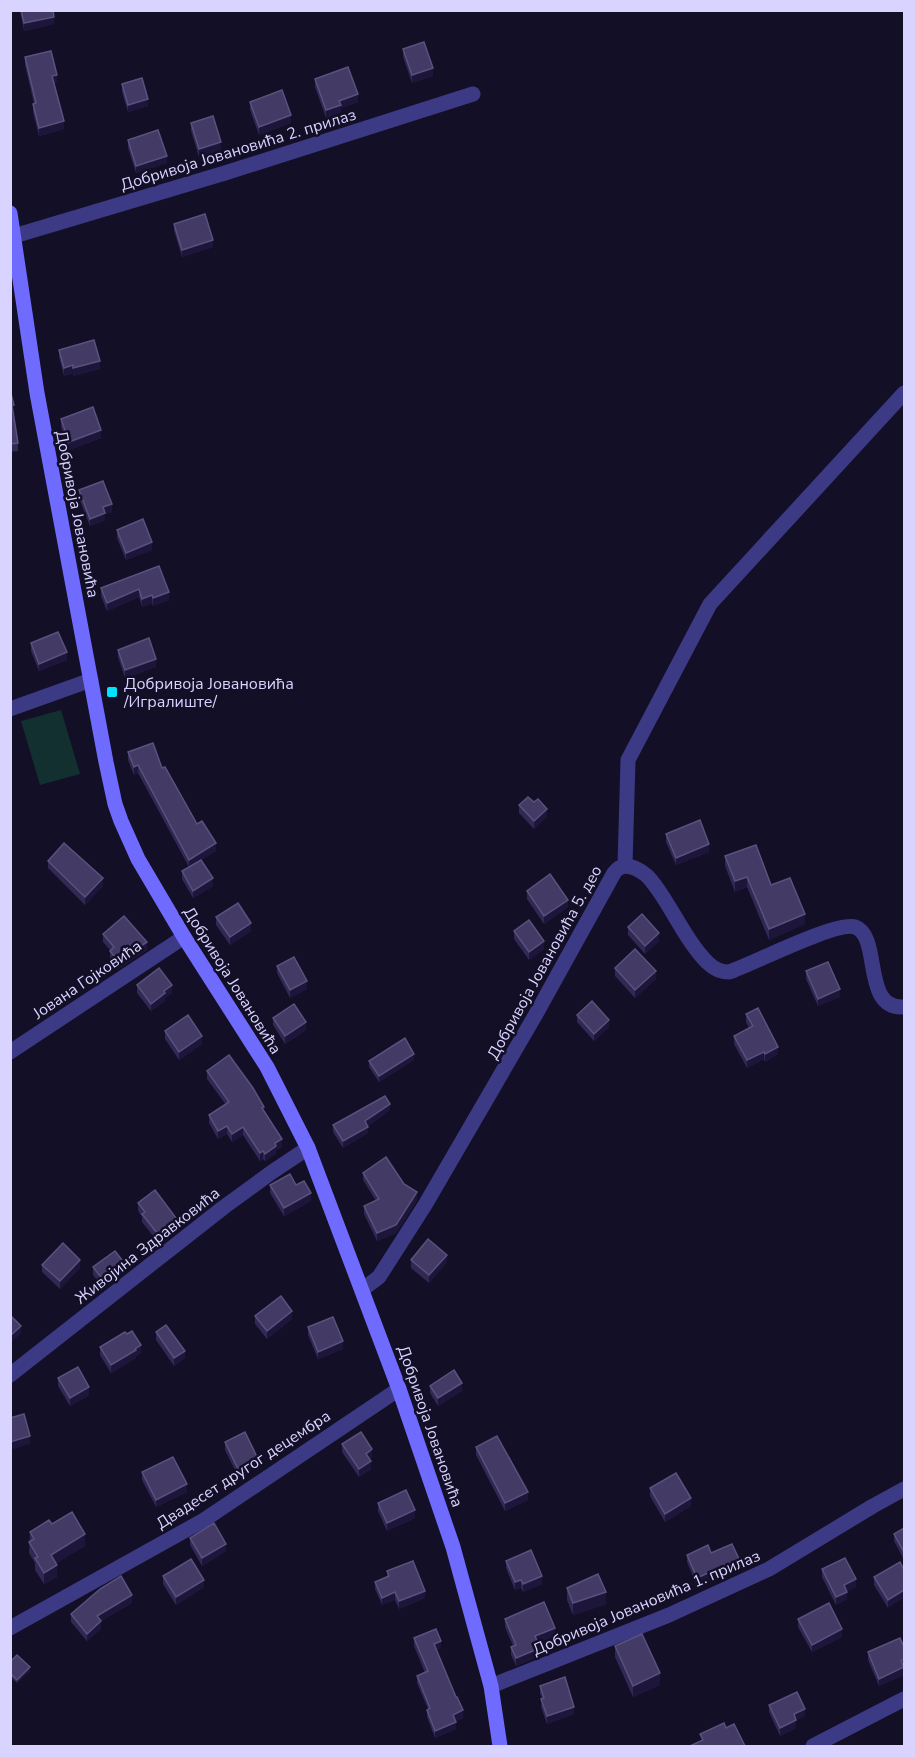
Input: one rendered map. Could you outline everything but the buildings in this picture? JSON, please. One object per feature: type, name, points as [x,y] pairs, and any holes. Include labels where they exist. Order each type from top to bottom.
[{"type":"street","name":"Добривоја Јовановића 2. прилаз","points":[[14,236],[225,173],[473,94]]},
{"type":"street","name":"Добривоја Јовановића","points":[[10,213],[37,393],[108,772],[121,821],[138,859],[184,937],[267,1067],[308,1148],[363,1289],[453,1547],[491,1686],[500,1746]]},
{"type":"street","points":[[625,865],[628,760],[710,604],[904,393]]},
{"type":"street","points":[[10,709],[91,680]]},
{"type":"street","name":"Добривоја Јовановића 5. део","points":[[363,1289],[379,1277],[419,1215],[617,869],[625,865],[638,870],[653,882],[707,963],[722,972],[729,972],[825,933],[844,927],[854,927],[867,937],[876,982],[882,996],[890,1004],[904,1007]]},
{"type":"street","name":"Јована Гојковића","points":[[10,1052],[184,937]]},
{"type":"street","name":"Живојина Здравковића","points":[[10,1375],[224,1207],[308,1148]]},
{"type":"street","name":"Двадесет другог децембра","points":[[10,1628],[204,1520],[399,1389]]},
{"type":"street","name":"Добривоја Јовановића 1. прилаз","points":[[491,1686],[669,1615],[769,1569],[904,1489]]},
{"type":"street","points":[[813,1746],[904,1699]]},
{"type":"green space","points":[[61,710],[80,774],[40,785],[21,721]]},
{"type":"place","name":"Добривоја Јовановића /Игралиште/","points":[[112,692]]}]
